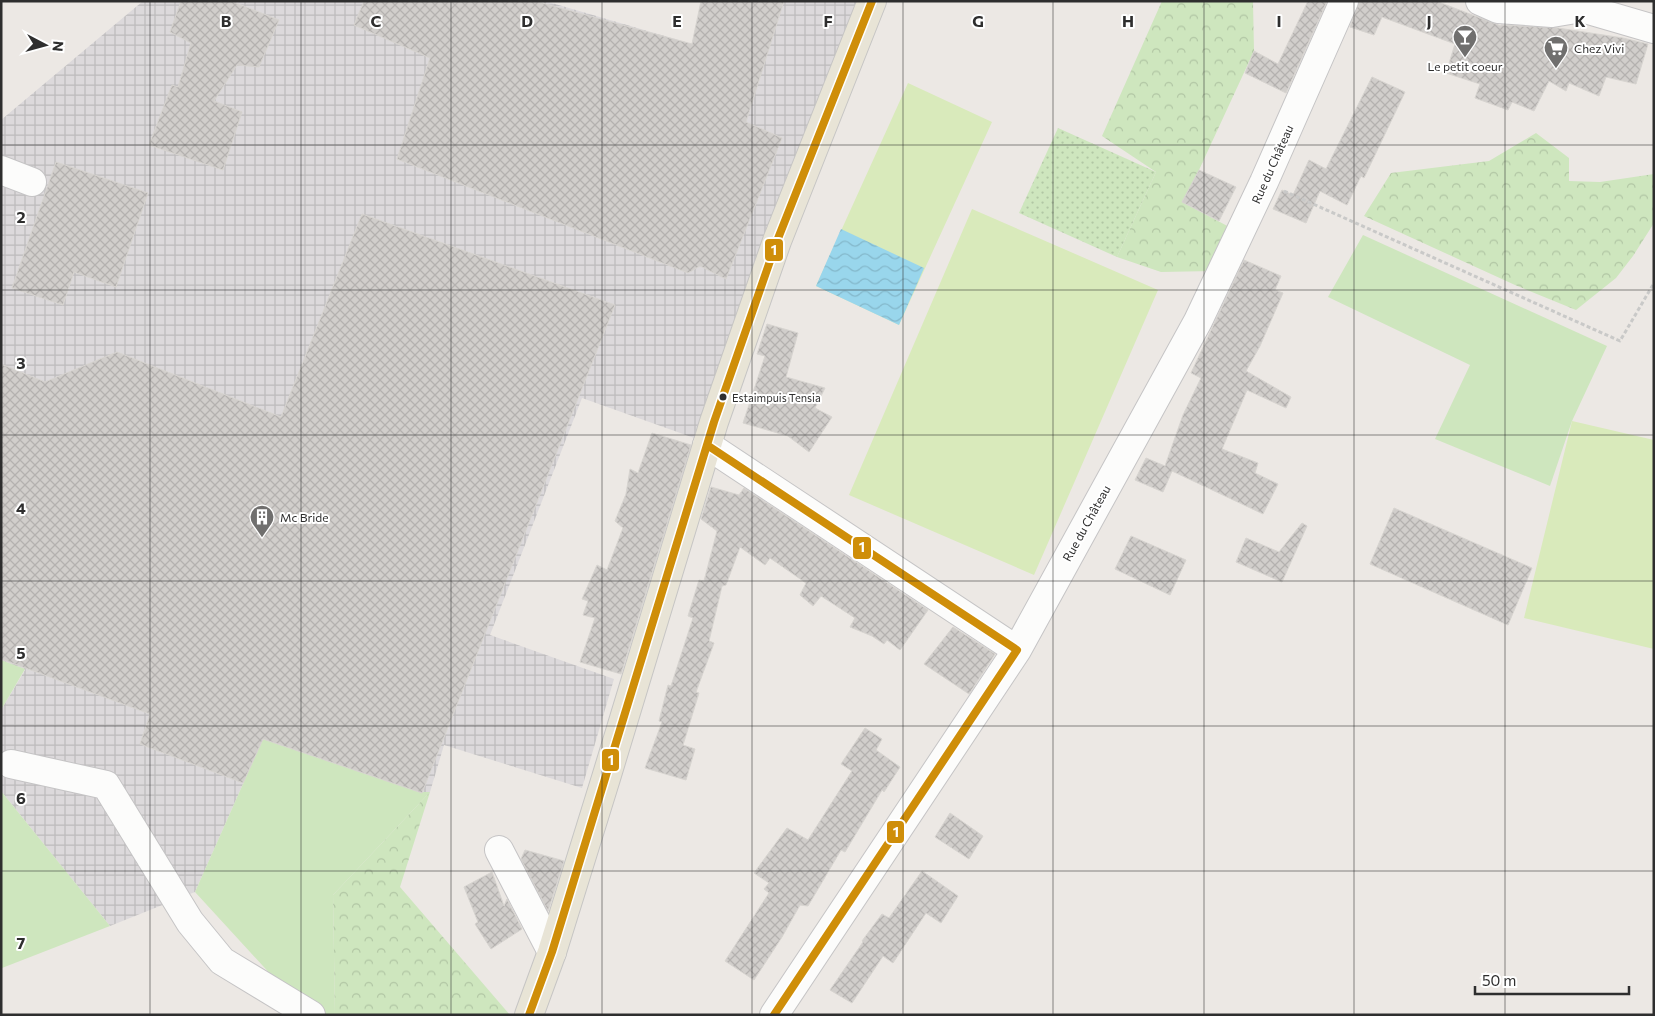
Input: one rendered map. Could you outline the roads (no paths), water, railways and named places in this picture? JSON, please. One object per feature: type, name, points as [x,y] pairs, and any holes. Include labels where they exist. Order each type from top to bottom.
[{"type":"main road","points":[[529,1015],[552,952],[707,445],[777,241],[854,51],[872,1]]},
{"type":"street","name":"Rue du Château","points":[[774,1015],[1016,650],[1198,321],[1264,182],[1344,1]]},
{"type":"street","points":[[1480,1],[1498,8],[1582,8],[1654,29]]},
{"type":"street","points":[[1,170],[32,182]]},
{"type":"street","points":[[707,445],[1016,650]]},
{"type":"street","points":[[11,764],[106,785],[190,922],[222,961],[311,1015]]},
{"type":"street","points":[[499,850],[552,952]]},
{"type":"water","points":[[841,229],[924,268],[899,325],[816,286]]},
{"type":"place","name":"Le petit coeur","points":[[1465,58]]},
{"type":"place","name":"Chez Vivi","points":[[1556,69]]},
{"type":"place","name":"Estaimpuis Tensia","points":[[723,397]]},
{"type":"place","name":"Mc Bride","points":[[262,538]]}]
